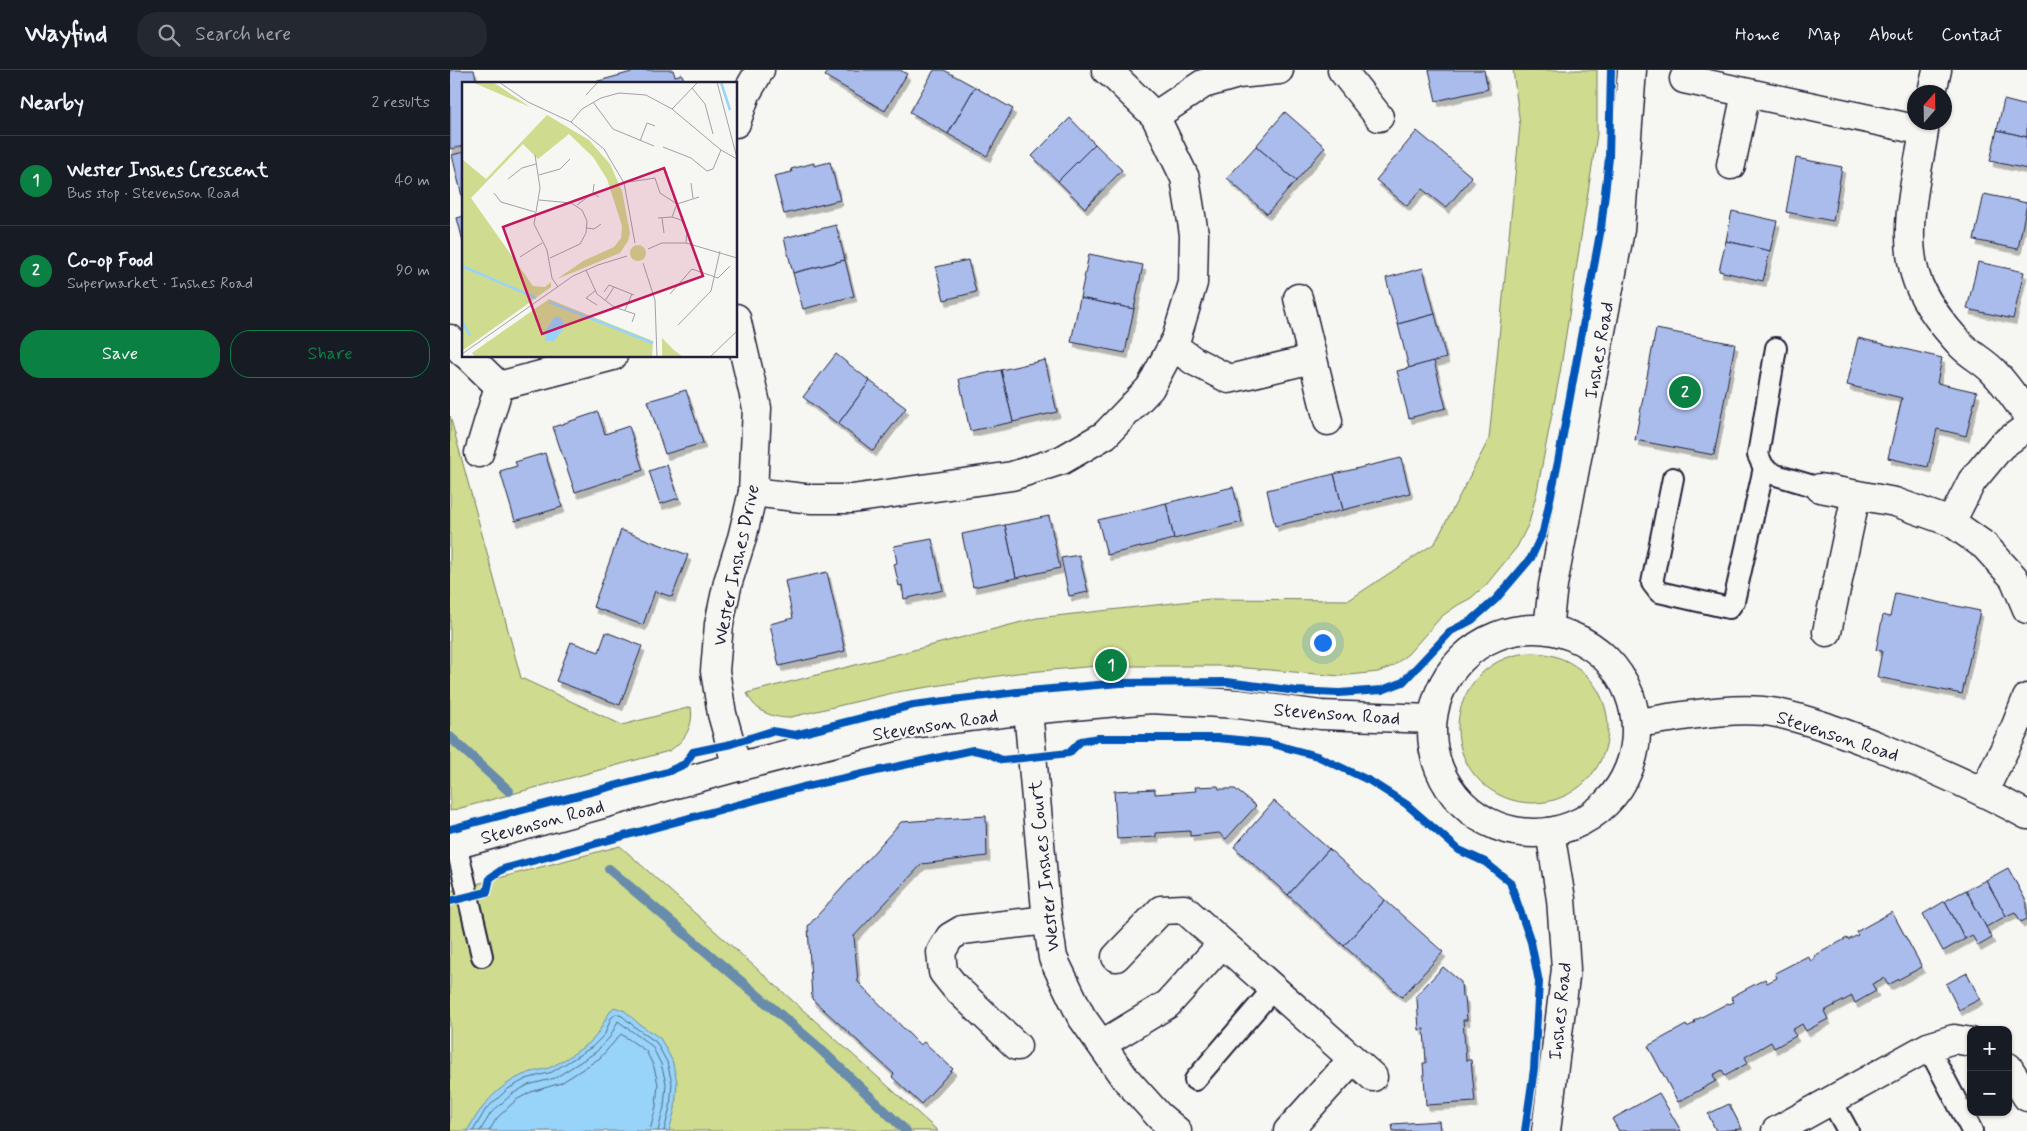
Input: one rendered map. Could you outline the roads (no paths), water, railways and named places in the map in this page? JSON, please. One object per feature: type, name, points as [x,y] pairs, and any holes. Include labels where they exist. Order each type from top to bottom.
[{"type":"street","points":[[738,117],[746,94],[760,70]]},
{"type":"street","points":[[752,492],[812,499],[852,499],[1012,476],[1062,460],[1105,435],[1150,388],[1173,346],[1193,283],[1194,234],[1185,178],[1155,116],[1106,70]]},
{"type":"street","points":[[1155,116],[1203,84],[1238,74],[1279,70]]},
{"type":"street","points":[[1342,70],[1378,117]]},
{"type":"street","name":"Inshes Road","points":[[1548,629],[1553,585],[1620,230],[1632,70]]},
{"type":"street","points":[[1934,85],[1937,70]]},
{"type":"street","points":[[1684,79],[1907,123]]},
{"type":"street","points":[[1731,165],[1746,92]]},
{"type":"street","points":[[1925,130],[1909,239],[1915,275],[1933,311],[1963,347],[1992,370],[2027,415]]},
{"type":"street","points":[[1298,298],[1328,421]]},
{"type":"street","name":"Wester Inshes Drive","points":[[737,767],[722,714],[715,671],[719,624],[752,492],[756,408],[738,332]]},
{"type":"street","points":[[450,339],[462,350]]},
{"type":"street","points":[[1173,346],[1194,361],[1230,379],[1312,359]]},
{"type":"street","points":[[470,358],[499,386]]},
{"type":"street","points":[[499,386],[605,358]]},
{"type":"street","points":[[478,452],[499,386]]},
{"type":"street","points":[[1951,522],[1972,480],[2001,446],[2027,427]]},
{"type":"street","points":[[1820,488],[1895,502],[1951,522],[1985,546],[2014,578],[2027,609]]},
{"type":"street","points":[[1827,632],[1856,495]]},
{"type":"street","points":[[1548,629],[1581,639],[1609,660],[1629,689],[1637,723],[1635,754],[1624,782],[1605,806],[1580,823],[1550,832],[1519,832],[1489,823],[1463,805],[1444,780],[1434,751],[1432,719],[1441,688],[1459,661],[1484,641],[1515,630],[1548,629]]},
{"type":"street","points":[[1984,791],[2015,728],[2027,698]]},
{"type":"street","name":"Stevenson Road","points":[[453,845],[737,767],[902,725],[1028,710],[1151,699],[1238,704],[1321,715],[1432,719]]},
{"type":"street","name":"Wester Inshes Court","points":[[1028,710],[1047,920],[1053,958],[1081,1016],[1124,1077],[1159,1116],[1177,1131]]},
{"type":"street","name":"Stevenson Road","points":[[1637,723],[1728,711],[1776,713],[1842,732],[1925,765],[1984,791],[2027,814]]},
{"type":"street","name":"Inshes Road","points":[[1546,1131],[1566,969],[1561,899],[1550,832]]},
{"type":"street","points":[[1116,957],[1161,910],[1184,909],[1373,1077]]},
{"type":"street","points":[[1017,1046],[955,987],[944,972],[942,952],[950,937],[962,930],[1047,920]]},
{"type":"street","points":[[1102,1044],[1168,1004],[1222,944]]},
{"type":"street","points":[[1776,1131],[1928,1047],[1954,1039],[1967,1041]]},
{"type":"street","points":[[1288,1131],[1352,1060]]},
{"type":"street","points":[[2011,1071],[2027,1097]]},
{"type":"lane","points":[[1776,348],[1758,455],[1764,468],[1776,475],[1820,488]]},
{"type":"lane","points":[[1673,478],[1652,583],[1659,592],[1729,608],[1734,601],[1764,468]]},
{"type":"lane","points":[[453,845],[482,956]]},
{"type":"lane","points":[[1195,1080],[1272,989]]},
{"type":"lane","points":[[1928,1047],[1972,1131]]},
{"type":"lane","points":[[1831,1100],[1848,1131]]},
{"type":"water","points":[[614,1007],[625,1011],[639,1024],[660,1038],[672,1060],[677,1082],[675,1109],[669,1131],[467,1131],[490,1098],[505,1085],[526,1074],[553,1066],[588,1044],[596,1036]]},
{"type":"waterway","points":[[450,737],[509,791]]},
{"type":"waterway","points":[[609,869],[817,1046],[906,1131]]},
{"type":"place","name":"Co-op Food","points":[[1685,392]]},
{"type":"place","name":"Wester Inshes Crescent","points":[[1111,665]]}]
